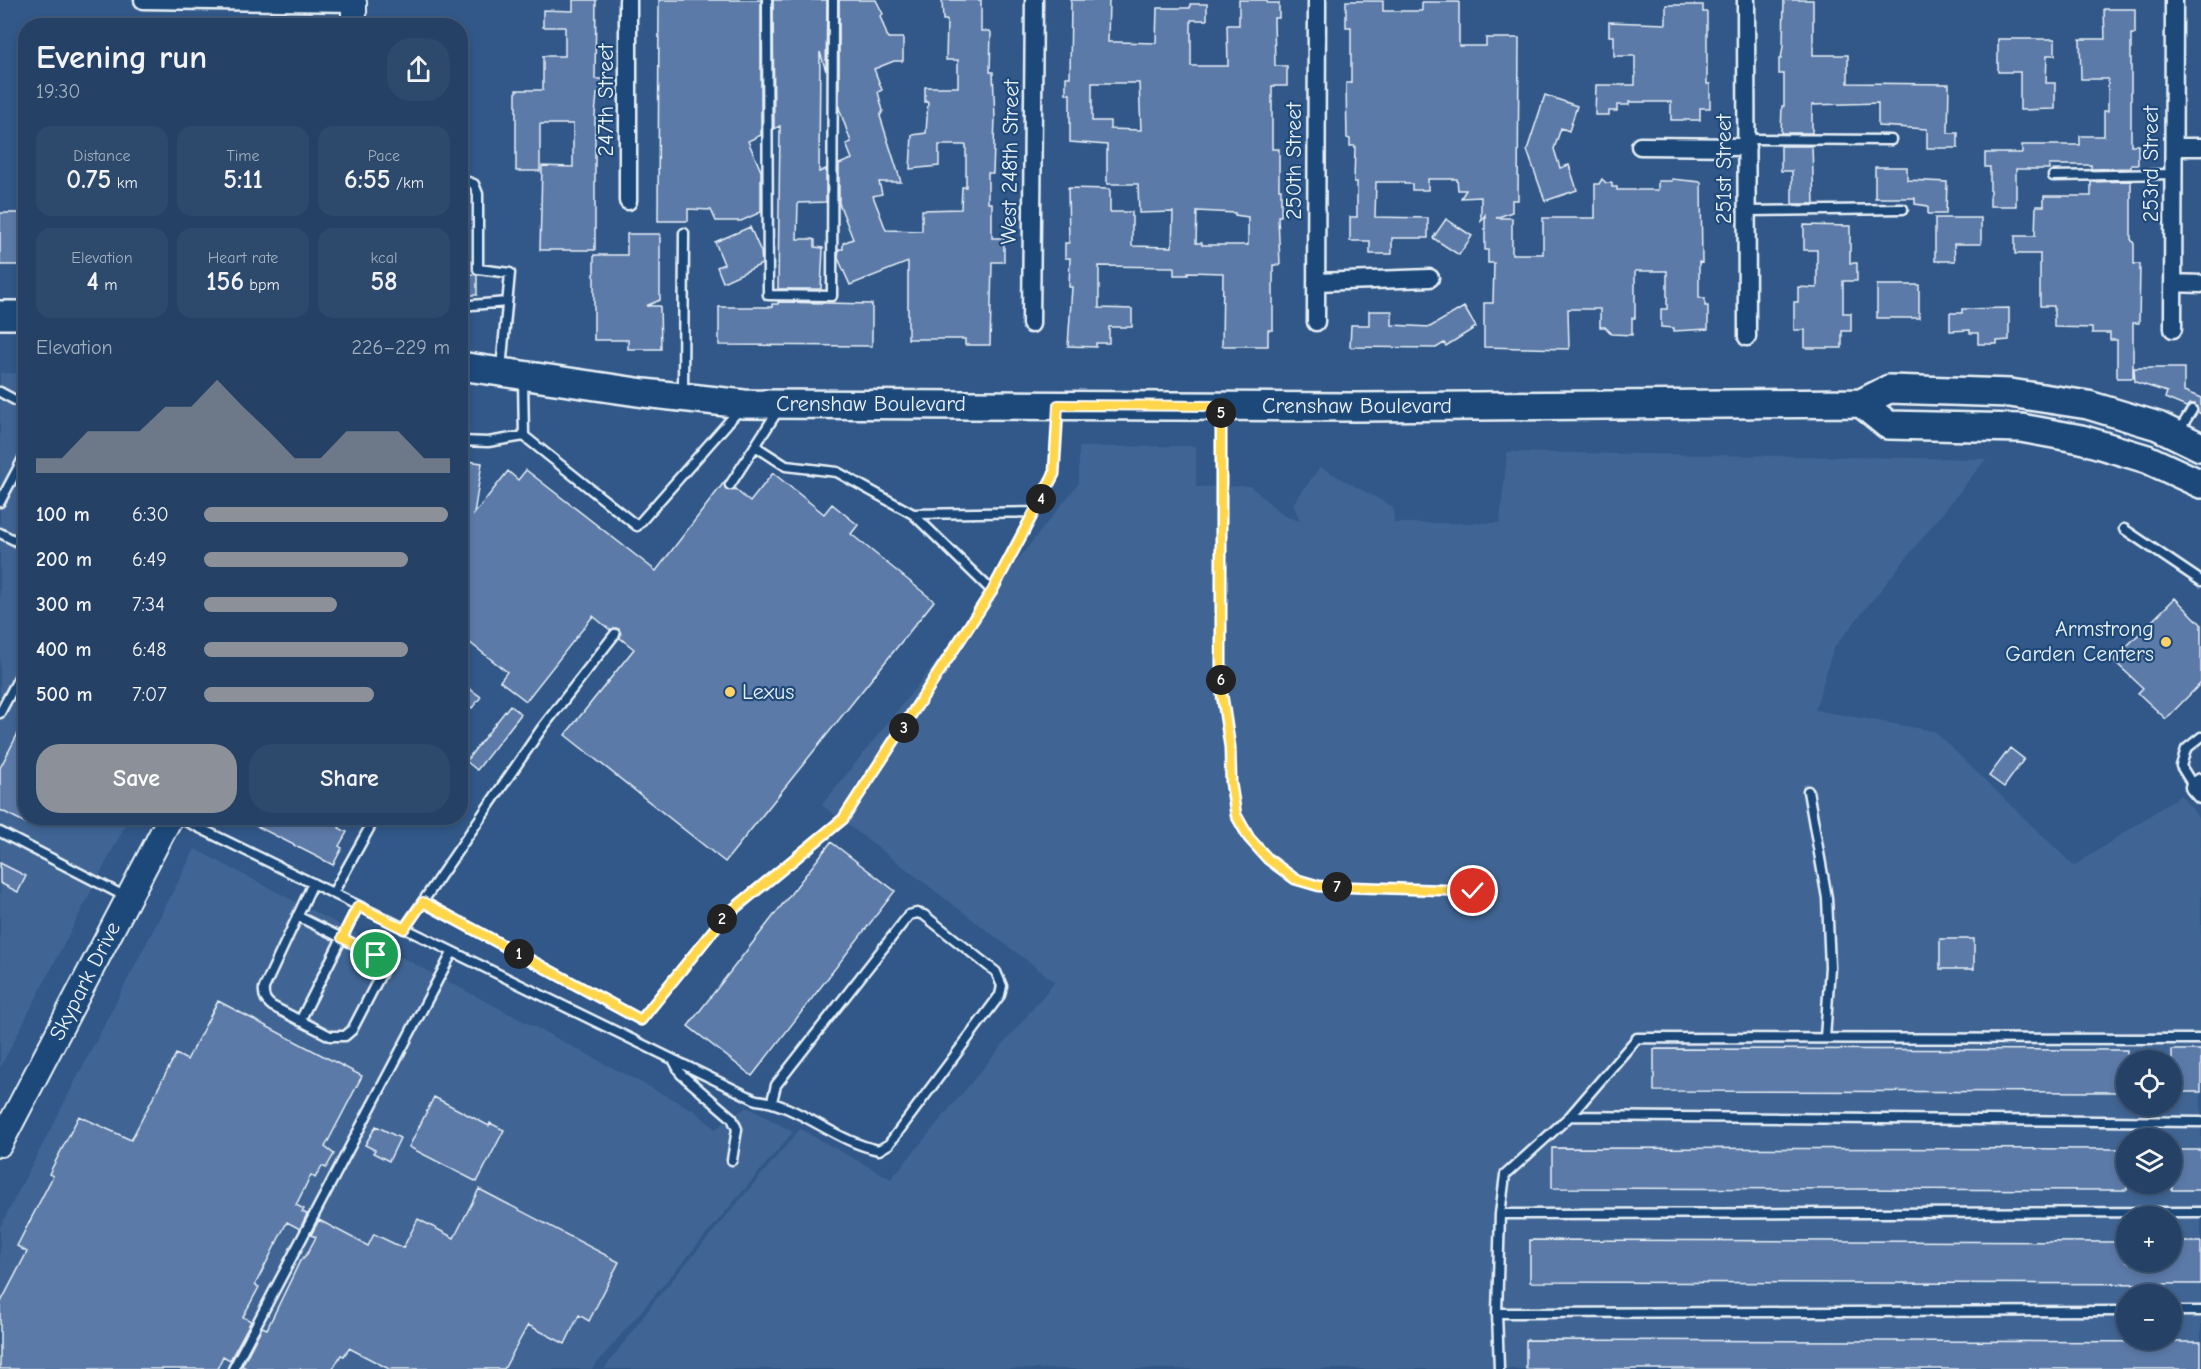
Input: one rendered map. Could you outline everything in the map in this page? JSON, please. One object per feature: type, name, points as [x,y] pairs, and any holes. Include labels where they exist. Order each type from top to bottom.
[{"type":"main road","points":[[0,315],[18,315]]},
{"type":"main road","name":"Crenshaw Boulevard","points":[[468,367],[744,404],[1358,407],[1861,403],[1889,389],[2010,393],[2088,405],[2158,426],[2201,447]]},
{"type":"main road","points":[[1861,403],[1888,425],[2021,428],[2081,439],[2147,459],[2201,484]]},
{"type":"main road","name":"Skypark Drive","points":[[0,1144],[166,825]]},
{"type":"street","points":[[143,0],[354,10]]},
{"type":"street","name":"247th Street","points":[[628,0],[628,201]]},
{"type":"street","name":"West 248th Street","points":[[1031,324],[1034,0]]},
{"type":"street","name":"250th Street","points":[[1316,322],[1317,0]]},
{"type":"street","name":"251st Street","points":[[1746,0],[1747,337]]},
{"type":"street","name":"253rd Street","points":[[2174,0],[2174,329]]},
{"type":"street","points":[[1640,146],[1747,143]]},
{"type":"street","points":[[2174,147],[2201,147]]},
{"type":"street","points":[[1316,282],[1430,278]]},
{"type":"street","points":[[2174,283],[2201,284]]},
{"type":"lane","points":[[767,0],[768,295],[832,296],[833,0]]},
{"type":"lane","points":[[1747,143],[1891,140]]},
{"type":"lane","points":[[2053,176],[2174,174]]},
{"type":"lane","points":[[468,182],[474,184],[478,194],[478,269],[510,273],[507,302],[512,374],[524,436],[637,526],[744,404]]},
{"type":"lane","points":[[1747,211],[1903,209]]},
{"type":"lane","points":[[683,397],[684,233]]},
{"type":"lane","points":[[468,305],[507,302]]},
{"type":"lane","points":[[0,392],[18,402]]},
{"type":"lane","points":[[729,485],[782,404]]},
{"type":"lane","points":[[423,902],[641,1020],[724,917],[843,819],[992,591],[1054,474],[1058,405]]},
{"type":"lane","points":[[1221,406],[1221,688],[1230,747],[1231,783],[1236,815],[1249,838],[1268,859],[1295,879],[1319,886],[1473,891]]},
{"type":"lane","points":[[2176,435],[2192,410]]},
{"type":"lane","points":[[468,441],[488,442],[524,436]]},
{"type":"lane","points":[[755,446],[786,466],[837,472],[913,514],[992,591]]},
{"type":"lane","points":[[0,502],[18,468]]},
{"type":"lane","points":[[913,514],[1034,512]]},
{"type":"lane","points":[[2124,529],[2201,581]]},
{"type":"lane","points":[[0,533],[18,542]]},
{"type":"lane","points":[[404,929],[542,728],[615,634]]},
{"type":"lane","points":[[0,712],[18,679]]},
{"type":"lane","points":[[2199,788],[2181,766],[2186,748],[2201,737]]},
{"type":"lane","points":[[1808,791],[1827,898],[1830,967],[1825,1038]]},
{"type":"lane","points":[[193,825],[756,1100],[772,1101],[840,1138],[879,1150],[889,1144],[1000,995],[1002,986],[996,972],[924,915],[917,913],[909,915],[776,1085],[772,1101]]},
{"type":"lane","points":[[333,893],[371,825]]},
{"type":"lane","points":[[0,832],[128,898]]},
{"type":"lane","points":[[297,916],[381,959],[382,972],[351,1030],[345,1036],[330,1036],[300,1021],[266,1002],[263,995],[264,988],[297,916],[313,883]]},
{"type":"lane","points":[[300,1021],[358,906]]},
{"type":"lane","points":[[232,1369],[452,953]]},
{"type":"lane","points":[[1499,1369],[1497,1313],[1500,1215],[1505,1175],[1570,1116],[1637,1038],[2201,1039]]},
{"type":"lane","points":[[673,1060],[681,1074],[732,1118],[737,1129],[732,1160]]},
{"type":"lane","points":[[1570,1116],[2201,1122]]},
{"type":"lane","points":[[1500,1215],[2201,1212]]},
{"type":"lane","points":[[1497,1313],[2116,1311]]},
{"type":"lane","points":[[2182,1311],[2201,1311]]},
{"type":"shaded area","points":[[0,373],[18,374],[18,825],[125,825],[0,1068]]},
{"type":"shaded area","points":[[1196,446],[1196,487],[1250,486],[1284,516],[1300,521],[1293,504],[1320,467],[1393,507],[1394,523],[1500,523],[1507,452],[1986,459],[1833,649],[1815,710],[1934,731],[2074,866],[2181,795],[2201,821],[2201,1369],[604,1369],[658,1297],[800,1129],[891,1179],[1055,982],[822,805],[1079,483],[1079,447]]},
{"type":"shaded area","points":[[195,849],[695,1111],[715,1129],[747,1107],[793,1132],[592,1369],[0,1369],[0,1227]]},
{"type":"building","points":[[573,0],[596,0],[595,79],[604,79],[604,94],[597,94],[595,115],[595,250],[540,250],[542,166],[573,167],[573,124],[540,124],[540,171],[516,171],[516,90],[543,90],[543,56],[565,56],[565,27],[543,27],[543,10],[573,11]]},
{"type":"building","points":[[659,0],[761,0],[761,135],[748,141],[761,171],[761,212],[741,221],[716,221],[711,210],[688,209],[688,221],[658,221]]},
{"type":"building","points":[[773,0],[827,0],[826,71],[820,52],[819,172],[826,169],[826,202],[798,203],[797,239],[815,240],[815,247],[823,248],[821,289],[778,289],[780,126],[774,129]]},
{"type":"building","points":[[839,0],[876,0],[883,14],[880,16],[888,38],[903,38],[903,61],[894,61],[874,69],[882,90],[878,92],[883,111],[880,116],[901,182],[879,182],[882,194],[873,196],[886,230],[922,231],[922,210],[961,209],[962,187],[966,187],[966,145],[939,145],[939,166],[910,169],[912,135],[926,133],[928,102],[925,102],[925,87],[958,87],[958,60],[946,60],[947,20],[943,20],[942,0],[981,0],[981,31],[991,33],[990,72],[993,72],[995,118],[993,173],[988,173],[988,203],[992,203],[992,238],[1004,238],[1004,262],[992,262],[990,345],[965,345],[965,339],[908,339],[908,262],[850,285],[838,258],[839,249],[843,249],[843,243],[853,239],[839,203],[839,164],[852,159],[846,144],[851,142],[839,108]]},
{"type":"building","points":[[1071,0],[1109,0],[1108,42],[1156,43],[1157,8],[1190,8],[1190,4],[1207,4],[1207,20],[1191,20],[1191,66],[1228,66],[1227,25],[1239,25],[1239,0],[1267,0],[1267,3],[1279,3],[1279,18],[1274,18],[1275,66],[1287,66],[1287,86],[1272,86],[1272,149],[1279,149],[1281,216],[1278,216],[1280,265],[1273,265],[1273,330],[1268,330],[1268,346],[1222,346],[1223,273],[1188,272],[1188,275],[1174,275],[1174,267],[1099,266],[1099,308],[1132,309],[1132,327],[1109,327],[1109,343],[1096,343],[1096,347],[1068,346],[1072,287],[1069,287],[1070,258],[1065,258],[1065,243],[1069,243],[1068,188],[1110,189],[1110,212],[1132,212],[1132,246],[1172,247],[1173,212],[1139,213],[1138,184],[1107,184],[1107,145],[1070,142],[1070,94],[1066,94],[1066,77],[1070,77]],"holes":[[[1092,83],[1139,83],[1141,130],[1110,129],[1110,121],[1092,121]],[[1197,211],[1235,213],[1235,215],[1248,217],[1248,245],[1196,243]]]},
{"type":"building","points":[[1784,0],[1813,0],[1813,55],[1848,55],[1848,83],[1949,84],[1948,133],[1958,133],[1958,148],[1927,148],[1927,129],[1878,126],[1878,103],[1812,105],[1812,133],[1781,133],[1784,74],[1779,74],[1779,59],[1781,59],[1783,46]]},
{"type":"building","points":[[1346,1],[1383,1],[1383,11],[1422,11],[1422,2],[1459,2],[1459,46],[1486,46],[1486,38],[1519,38],[1518,200],[1512,200],[1512,212],[1496,218],[1512,218],[1512,254],[1543,254],[1543,218],[1595,218],[1595,184],[1599,184],[1602,179],[1606,183],[1612,183],[1612,187],[1617,187],[1617,190],[1658,190],[1658,181],[1672,181],[1672,179],[1701,182],[1702,263],[1699,262],[1699,298],[1705,298],[1705,306],[1708,306],[1708,329],[1674,331],[1674,328],[1661,327],[1661,309],[1667,309],[1667,271],[1635,271],[1635,318],[1632,318],[1632,335],[1612,334],[1605,327],[1600,327],[1600,309],[1568,309],[1569,349],[1484,347],[1484,303],[1493,303],[1494,263],[1488,263],[1488,250],[1485,250],[1485,215],[1481,221],[1481,197],[1461,198],[1466,190],[1458,190],[1457,179],[1428,179],[1428,190],[1412,190],[1412,184],[1404,184],[1404,182],[1376,182],[1375,217],[1428,218],[1428,238],[1392,238],[1392,254],[1370,254],[1370,241],[1350,241],[1350,217],[1357,217],[1357,182],[1354,182],[1355,146],[1350,146],[1350,139],[1347,138],[1346,83],[1351,83],[1351,27],[1346,27]]},
{"type":"building","points":[[1666,5],[1703,5],[1703,12],[1707,12],[1707,84],[1710,84],[1710,108],[1700,108],[1700,120],[1671,120],[1671,102],[1629,102],[1629,105],[1617,105],[1617,111],[1609,111],[1609,115],[1595,115],[1596,85],[1635,85],[1635,56],[1614,56],[1614,36],[1609,36],[1609,22],[1666,24]]},
{"type":"building","points":[[2104,9],[2135,9],[2135,34],[2131,34],[2131,145],[2138,145],[2138,165],[2131,165],[2131,168],[2091,169],[2091,165],[2049,165],[2049,169],[2016,169],[2016,206],[1990,206],[1990,167],[1985,167],[1985,153],[2022,153],[2022,145],[2080,145],[2080,136],[2104,136],[2104,111],[2108,111],[2108,79],[2081,79],[2080,39],[2105,39]]},
{"type":"building","points":[[1998,39],[2055,39],[2055,55],[2047,55],[2046,83],[2055,83],[2055,109],[2020,110],[2020,72],[1998,72]]},
{"type":"building","points":[[1545,95],[1577,106],[1569,131],[1561,128],[1554,149],[1560,168],[1569,165],[1577,190],[1545,201],[1527,150]]},
{"type":"building","points":[[1781,146],[1812,146],[1814,204],[1792,204],[1792,171],[1781,171]]},
{"type":"building","points":[[1875,167],[1907,167],[1907,180],[1947,182],[1946,214],[1928,214],[1928,206],[1915,204],[1915,198],[1875,198]]},
{"type":"building","points":[[2131,181],[2131,239],[2134,244],[2134,264],[2140,264],[2139,323],[2133,323],[2133,378],[2117,378],[2117,340],[2110,340],[2110,333],[2092,333],[2092,328],[2054,327],[2054,306],[2040,306],[2040,254],[2015,254],[2015,236],[2035,236],[2036,206],[2044,206],[2044,196],[2091,196],[2091,182]]},
{"type":"building","points":[[0,213],[18,213],[18,265],[0,265]]},
{"type":"building","points":[[1935,218],[1981,218],[1981,244],[1954,244],[1955,261],[1935,261]]},
{"type":"building","points":[[1446,219],[1472,236],[1459,255],[1433,238]]},
{"type":"building","points":[[1804,225],[1850,226],[1850,263],[1857,263],[1857,281],[1843,281],[1843,313],[1851,313],[1851,331],[1842,331],[1842,348],[1805,348],[1805,330],[1794,330],[1794,302],[1798,302],[1798,287],[1817,288],[1817,250],[1804,250]]},
{"type":"building","points":[[750,227],[761,252],[762,264],[723,282],[717,267],[724,264],[715,242]]},
{"type":"building","points":[[627,234],[660,234],[660,300],[646,306],[660,306],[661,349],[628,349],[628,340],[594,340],[594,255],[627,255]]},
{"type":"building","points":[[468,274],[477,275],[477,295],[468,295]]},
{"type":"building","points":[[1877,285],[1919,285],[1919,318],[1877,318]]},
{"type":"building","points":[[778,302],[872,304],[872,346],[719,345],[719,307],[772,307],[772,304],[778,304]]},
{"type":"building","points":[[1464,307],[1476,327],[1446,346],[1444,343],[1436,348],[1350,347],[1351,325],[1369,325],[1369,311],[1392,311],[1392,325],[1430,327]]},
{"type":"building","points":[[2009,308],[2009,340],[1997,341],[1997,344],[1978,344],[1978,333],[1970,333],[1970,330],[1950,331],[1950,313],[1962,313],[1962,309]]},
{"type":"building","points":[[2134,368],[2184,368],[2184,391],[2201,398],[2201,414],[2195,404],[2186,407],[2165,398],[2167,392],[2135,382]]},
{"type":"building","name":"Lexus","points":[[468,461],[482,463],[474,514],[508,471],[518,480],[526,470],[656,571],[725,481],[726,490],[735,489],[750,502],[773,473],[824,514],[832,504],[858,525],[851,534],[934,601],[725,862],[565,735],[634,649],[620,638],[619,629],[610,630],[593,616],[526,701],[500,681],[507,672],[468,641]]},
{"type":"building","name":"Armstrong Garden Centers","points":[[2175,598],[2201,624],[2201,683],[2166,719],[2138,693],[2143,688],[2113,660]]},
{"type":"building","points":[[468,688],[481,697],[472,708],[468,705]]},
{"type":"building","points":[[510,705],[521,714],[477,770],[468,763],[468,758]]},
{"type":"building","points":[[18,733],[18,819],[0,810],[0,768]]},
{"type":"building","points":[[2010,748],[2024,759],[2004,787],[1989,776]]},
{"type":"building","points":[[255,825],[341,825],[339,828],[347,832],[339,846],[342,848],[333,865]]},
{"type":"building","points":[[831,842],[895,891],[752,1076],[688,1026]]},
{"type":"building","points":[[0,863],[26,876],[18,892],[0,883]]},
{"type":"building","points":[[1940,939],[1974,939],[1974,969],[1940,969]]},
{"type":"building","points":[[218,1001],[362,1076],[325,1147],[334,1154],[326,1168],[322,1166],[315,1178],[311,1175],[296,1205],[304,1209],[302,1212],[307,1214],[300,1229],[287,1222],[255,1285],[259,1287],[243,1317],[251,1321],[230,1360],[223,1356],[217,1369],[0,1369],[0,1304],[27,1252],[17,1246],[53,1176],[49,1174],[79,1116],[131,1140],[176,1054],[187,1060]]},
{"type":"building","points":[[1654,1049],[2127,1050],[2116,1050],[2116,1092],[1654,1091]]},
{"type":"building","points":[[2182,1050],[2201,1050],[2201,1092],[2182,1092]]},
{"type":"building","points":[[434,1097],[489,1126],[490,1123],[504,1130],[477,1182],[409,1147]]},
{"type":"building","points":[[376,1126],[400,1138],[389,1161],[373,1153],[375,1150],[365,1145]]},
{"type":"building","points":[[1552,1148],[2116,1149],[2116,1190],[1552,1188]]},
{"type":"building","points":[[2182,1150],[2201,1150],[2201,1190],[2182,1190]]},
{"type":"building","points":[[479,1189],[619,1262],[589,1321],[579,1315],[565,1344],[528,1325],[504,1369],[389,1369],[349,1348],[344,1356],[341,1355],[333,1369],[248,1369],[242,1366],[262,1327],[267,1329],[300,1261],[307,1254],[316,1237],[311,1235],[319,1220],[368,1246],[374,1234],[403,1248],[418,1219],[454,1238]]},
{"type":"building","points":[[1530,1240],[2116,1242],[2116,1272],[2182,1272],[2182,1242],[2201,1242],[2201,1284],[1530,1282]]},
{"type":"building","points":[[1526,1340],[2116,1342],[2116,1350],[2182,1350],[2182,1342],[2201,1342],[2201,1369],[1526,1369]]},
{"type":"place","name":"Armstrong Garden Centers","points":[[2166,642]]},
{"type":"place","name":"Lexus","points":[[730,692]]},
{"type":"route","points":[[376,955],[342,938],[358,906],[404,929],[423,902],[641,1020],[724,917],[843,819],[886,756],[992,591],[1054,474],[1058,405],[1221,406],[1221,688],[1230,747],[1231,783],[1236,815],[1249,838],[1268,859],[1295,879],[1319,886],[1473,891]]}]
